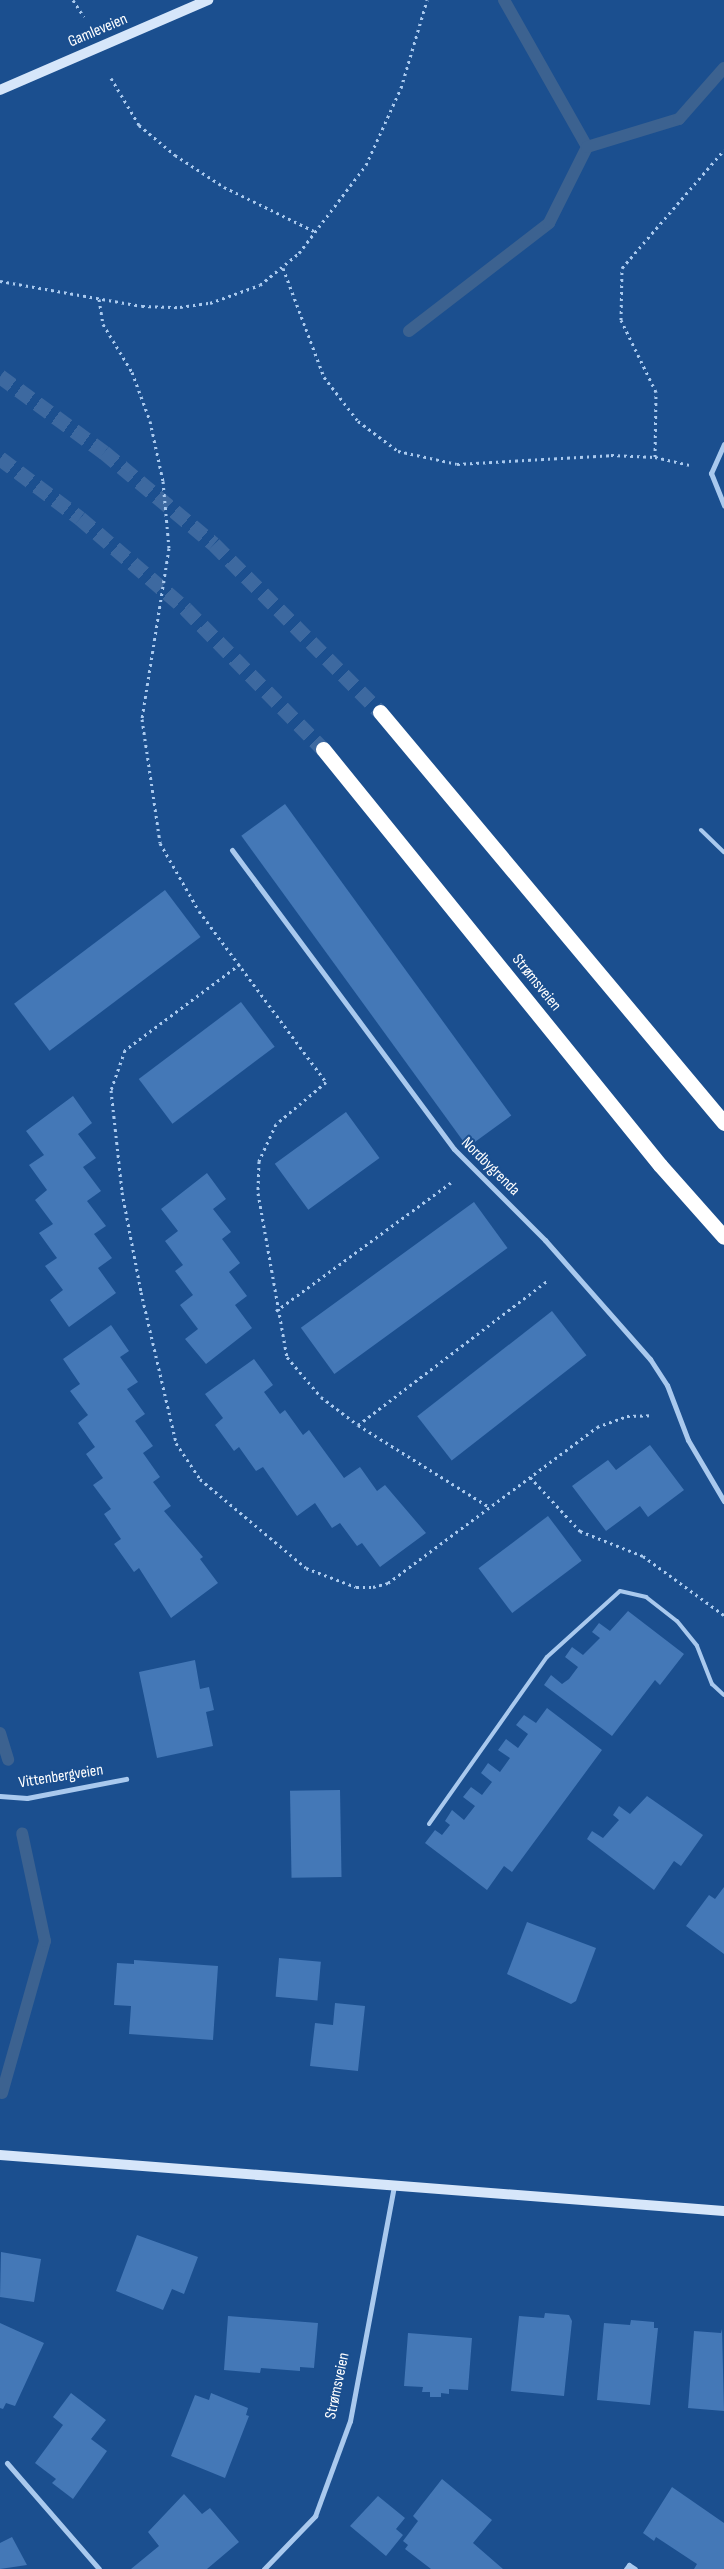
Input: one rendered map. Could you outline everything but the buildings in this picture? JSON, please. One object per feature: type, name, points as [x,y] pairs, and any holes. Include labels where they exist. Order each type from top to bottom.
[{"type":"highway","points":[[380,712],[724,1123]]},
{"type":"highway","name":"Strømsveien","points":[[323,749],[611,1105],[724,1236]]},
{"type":"main road","name":"Gamleveien","points":[[0,90],[208,0]]},
{"type":"main road","points":[[0,2155],[394,2187],[724,2211]]},
{"type":"street","points":[[724,444],[711,473],[724,505]]},
{"type":"street","name":"Nordbygrenda","points":[[232,850],[454,1149],[567,1263],[650,1358],[680,1414],[688,1440],[724,1501]]},
{"type":"street","name":"Vittenbergveien","points":[[0,1796],[27,1798],[126,1779]]},
{"type":"street","name":"Strømsveien","points":[[264,2569],[315,2516],[350,2421],[394,2187]]},
{"type":"street","points":[[7,2463],[99,2569]]},
{"type":"street","points":[[626,2569],[629,2565],[635,2569]]},
{"type":"lane","points":[[701,830],[724,852]]},
{"type":"lane","points":[[429,1824],[547,1657],[620,1591],[646,1597],[677,1621],[697,1646],[712,1684],[724,1695]]},
{"type":"path","points":[[74,0],[84,17]]},
{"type":"path","points":[[0,281],[142,306],[210,303],[260,285],[283,268],[316,232],[366,165],[401,88],[427,0]]},
{"type":"path","points":[[111,78],[139,124],[175,156],[224,187],[316,232]]},
{"type":"path","points":[[655,457],[656,392],[621,320],[622,268],[724,150]]},
{"type":"path","points":[[283,268],[324,377],[358,421],[398,451],[456,464],[578,456],[655,457],[711,473]]},
{"type":"path","points":[[100,299],[103,324],[132,372],[150,421],[163,481],[169,548],[142,719],[160,843],[194,903],[326,1082],[276,1124],[259,1161],[258,1194],[276,1311],[287,1357],[320,1396],[358,1425],[489,1507]]},
{"type":"path","points":[[240,964],[125,1050],[111,1090],[122,1192],[139,1283],[176,1443],[200,1479],[292,1559],[332,1580],[356,1587],[388,1583],[597,1427],[614,1419],[680,1414]]},
{"type":"path","points":[[276,1311],[471,1166]]},
{"type":"path","points":[[358,1425],[567,1263]]},
{"type":"path","points":[[530,1477],[580,1531],[643,1556],[724,1615]]},
{"type":"waterway","points":[[504,0],[587,147]]},
{"type":"waterway","points":[[409,331],[549,223],[587,147],[679,119],[724,68]]},
{"type":"waterway","points":[[0,1733],[8,1760]]},
{"type":"waterway","points":[[2,2093],[45,1941],[22,1833]]},
{"type":"tunnel","points":[[0,376],[104,452],[214,544],[380,712]]},
{"type":"tunnel","points":[[0,458],[80,518],[186,609],[323,749]]}]
